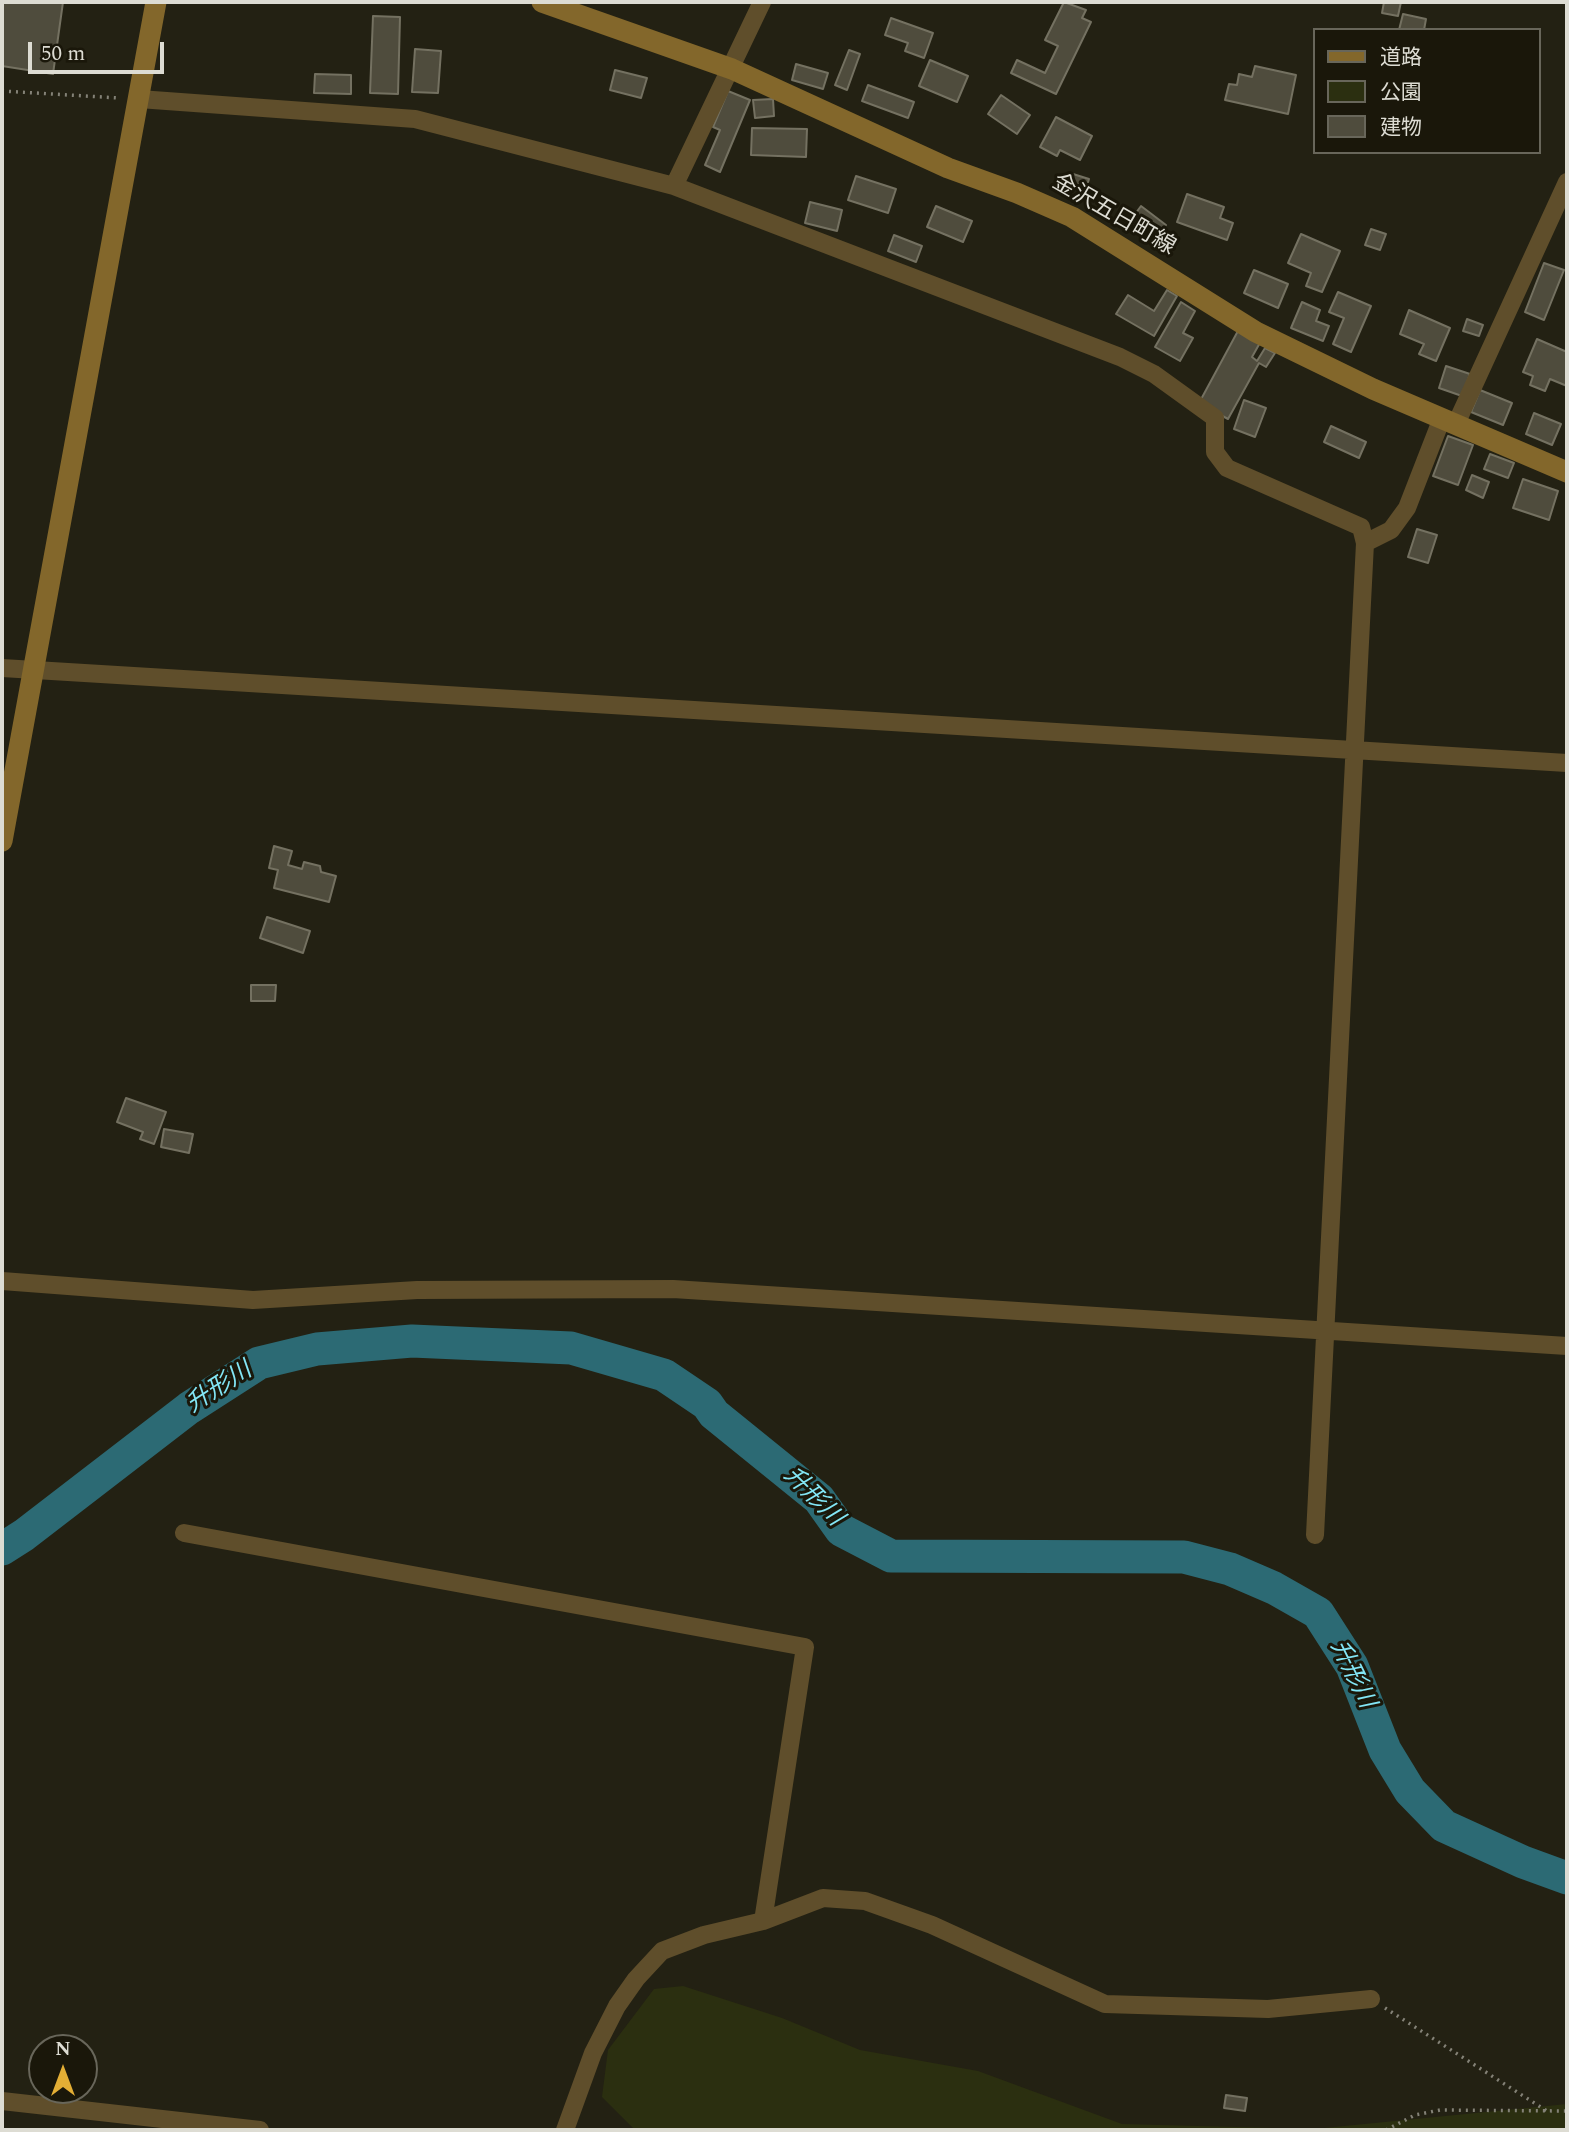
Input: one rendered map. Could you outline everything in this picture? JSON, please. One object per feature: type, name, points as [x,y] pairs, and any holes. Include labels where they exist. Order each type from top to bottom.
[{"type":"main road","points":[[2,841],[156,2]]},
{"type":"main road","name":"金沢五日町線","points":[[542,2],[732,69],[948,168],[1017,193],[1072,217],[1256,332],[1373,389],[1567,472]]},
{"type":"street","points":[[674,186],[762,2]]},
{"type":"street","points":[[139,99],[415,119],[674,186],[1120,357],[1154,374],[1215,418],[1215,452],[1227,468],[1361,527],[1365,544],[1315,1535]]},
{"type":"street","points":[[1365,544],[1391,530],[1407,508],[1566,190]]},
{"type":"street","points":[[2,668],[1567,763]]},
{"type":"street","points":[[2,1281],[262,1300],[417,1290],[673,1289],[1325,1333],[1567,1346]]},
{"type":"street","points":[[184,1533],[805,1647],[763,1921]]},
{"type":"street","points":[[565,2130],[593,2053],[617,2006],[636,1979],[663,1951],[704,1935],[763,1921],[823,1898],[865,1901],[932,1926],[1105,2004],[1268,2009],[1371,1999]]},
{"type":"street","points":[[2,2101],[218,2128],[260,2130]]},
{"type":"path","points":[[2,91],[139,99]]},
{"type":"path","points":[[1371,1999],[1548,2110]]},
{"type":"path","points":[[1386,2130],[1415,2115],[1440,2110],[1567,2112]]},
{"type":"green space","points":[[683,1986],[782,2018],[860,2050],[978,2071],[1122,2124],[1314,2129],[1567,2104],[1567,2130],[635,2130],[602,2097],[608,2050],[654,1989]]},
{"type":"building","points":[[2,2],[63,2],[53,74],[2,66]]},
{"type":"building","points":[[1064,2],[1086,10],[1082,18],[1091,22],[1056,94],[1011,73],[1017,60],[1045,73],[1058,46],[1045,40]]},
{"type":"building","points":[[1384,2],[1401,2],[1398,16],[1382,13]]},
{"type":"building","points":[[1403,14],[1426,19],[1424,28],[1400,28]]},
{"type":"building","points":[[373,16],[400,17],[398,94],[370,93]]},
{"type":"building","points":[[891,18],[933,33],[924,58],[905,51],[908,43],[885,35]]},
{"type":"building","points":[[415,49],[441,51],[438,93],[412,92]]},
{"type":"building","points":[[849,50],[860,54],[847,90],[835,85]]},
{"type":"building","points":[[930,60],[968,76],[957,102],[919,86]]},
{"type":"building","points":[[796,64],[828,73],[823,89],[792,80]]},
{"type":"building","points":[[1255,66],[1296,75],[1288,114],[1225,100],[1229,84],[1237,85],[1239,74],[1252,77]]},
{"type":"building","points":[[615,70],[647,78],[641,98],[610,90]]},
{"type":"building","points":[[315,74],[351,75],[351,94],[314,93]]},
{"type":"building","points":[[868,85],[914,102],[908,118],[862,101]]},
{"type":"building","points":[[728,91],[750,100],[720,172],[705,165],[720,130],[713,127]]},
{"type":"building","points":[[1001,95],[1030,115],[1017,134],[988,114]]},
{"type":"building","points":[[773,99],[774,116],[755,118],[753,100]]},
{"type":"building","points":[[1056,117],[1092,136],[1080,160],[1060,150],[1057,156],[1040,147]]},
{"type":"building","points":[[752,128],[807,129],[806,157],[751,155]]},
{"type":"building","points":[[1073,174],[1089,179],[1085,192],[1069,186]]},
{"type":"building","points":[[856,176],[896,189],[888,213],[848,200]]},
{"type":"building","points":[[1187,194],[1224,207],[1220,218],[1233,223],[1227,240],[1177,222]]},
{"type":"building","points":[[810,202],[842,210],[837,231],[805,223]]},
{"type":"building","points":[[936,206],[972,221],[963,242],[927,227]]},
{"type":"building","points":[[1141,206],[1166,225],[1155,240],[1130,221]]},
{"type":"building","points":[[1371,229],[1386,234],[1380,250],[1365,245]]},
{"type":"building","points":[[1301,234],[1340,251],[1322,292],[1306,286],[1311,273],[1288,263]]},
{"type":"building","points":[[894,235],[922,246],[916,262],[888,251]]},
{"type":"building","points":[[1544,263],[1564,270],[1544,320],[1525,312]]},
{"type":"building","points":[[1254,270],[1288,284],[1278,308],[1244,293]]},
{"type":"building","points":[[1167,290],[1177,296],[1154,336],[1116,314],[1128,295],[1154,311]]},
{"type":"building","points":[[1338,292],[1371,306],[1351,352],[1333,344],[1344,318],[1329,312]]},
{"type":"building","points":[[1181,302],[1195,311],[1183,333],[1193,338],[1180,361],[1155,347]]},
{"type":"building","points":[[1302,302],[1320,310],[1316,321],[1329,326],[1323,341],[1291,328]]},
{"type":"building","points":[[1409,310],[1450,328],[1436,361],[1419,354],[1424,344],[1400,334]]},
{"type":"building","points":[[1467,319],[1483,325],[1479,336],[1463,331]]},
{"type":"building","points":[[1239,329],[1261,341],[1252,357],[1257,361],[1265,348],[1275,353],[1266,367],[1259,363],[1228,419],[1199,403]]},
{"type":"building","points":[[1537,339],[1567,352],[1567,386],[1550,379],[1545,391],[1530,385],[1533,376],[1523,372]]},
{"type":"building","points":[[1446,366],[1470,374],[1462,396],[1439,388]]},
{"type":"building","points":[[1480,390],[1512,403],[1503,425],[1471,412]]},
{"type":"building","points":[[1244,400],[1266,408],[1255,437],[1234,429]]},
{"type":"building","points":[[1534,413],[1561,424],[1552,445],[1526,434]]},
{"type":"building","points":[[1331,426],[1366,442],[1359,458],[1324,442]]},
{"type":"building","points":[[1448,436],[1473,445],[1458,485],[1433,476]]},
{"type":"building","points":[[1490,454],[1514,463],[1508,478],[1484,469]]},
{"type":"building","points":[[1472,475],[1489,482],[1483,498],[1466,490]]},
{"type":"building","points":[[1523,479],[1558,491],[1549,520],[1513,508]]},
{"type":"building","points":[[1417,529],[1437,535],[1428,563],[1408,557]]},
{"type":"building","points":[[274,846],[292,851],[288,865],[302,869],[304,862],[320,866],[321,872],[336,876],[329,902],[274,888],[278,870],[269,868]]},
{"type":"building","points":[[267,917],[310,931],[303,953],[260,938]]},
{"type":"building","points":[[251,985],[276,985],[275,1001],[251,1001]]},
{"type":"building","points":[[126,1098],[166,1112],[154,1144],[140,1139],[143,1132],[117,1122]]},
{"type":"building","points":[[164,1129],[193,1134],[189,1153],[161,1147]]},
{"type":"building","points":[[1226,2095],[1247,2098],[1245,2111],[1224,2108]]},
{"type":"waterway","name":"升形川","points":[[2,1549],[189,1408],[259,1363],[317,1349],[412,1341],[571,1348],[664,1375],[707,1404],[714,1414],[819,1499],[841,1530],[891,1556],[1184,1557],[1230,1569],[1274,1588],[1318,1613],[1352,1666],[1385,1750],[1410,1791],[1444,1826],[1523,1862],[1567,1878]]}]
